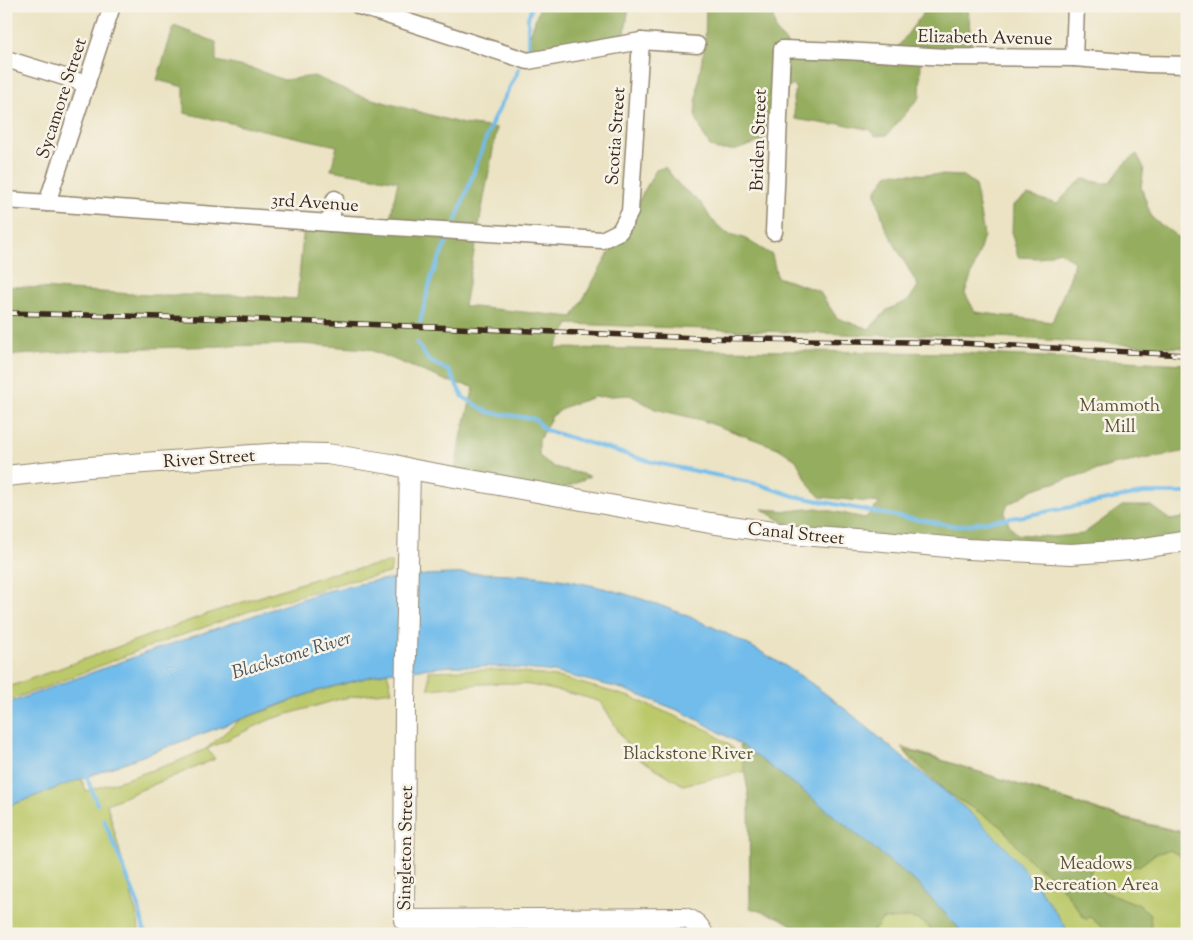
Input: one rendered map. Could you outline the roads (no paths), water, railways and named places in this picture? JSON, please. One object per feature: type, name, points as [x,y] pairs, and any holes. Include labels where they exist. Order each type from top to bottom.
[{"type":"street","name":"Sycamore Street","points":[[47,203],[112,6]]},
{"type":"street","points":[[359,6],[528,61],[641,41],[697,45]]},
{"type":"street","points":[[1074,58],[1076,6]]},
{"type":"street","name":"Scotia Street","points":[[620,231],[630,212],[641,41]]},
{"type":"street","name":"Elizabeth Avenue","points":[[782,49],[946,58],[1074,58],[1187,65]]},
{"type":"street","name":"Briden Street","points":[[774,232],[782,49]]},
{"type":"street","points":[[6,59],[87,84]]},
{"type":"street","points":[[330,223],[335,199]]},
{"type":"street","name":"3rd Avenue","points":[[6,200],[602,240],[620,231]]},
{"type":"street","name":"River Street","points":[[6,476],[90,467],[281,453],[327,454],[391,464],[410,469]]},
{"type":"street","name":"Canal Street","points":[[410,469],[672,516],[786,534],[968,549],[1071,554],[1131,550],[1187,541]]},
{"type":"street","name":"Singleton Street","points":[[410,469],[404,920],[684,918],[697,924],[703,934]]},
{"type":"water","name":"Blackstone River","points":[[475,573],[536,576],[567,580],[627,595],[686,615],[770,657],[805,679],[838,704],[954,798],[1019,863],[1070,934],[964,934],[919,885],[807,794],[740,744],[680,711],[623,689],[554,672],[508,667],[452,666],[387,672],[314,692],[6,807],[6,704],[145,653],[322,592],[373,581],[426,575]]},
{"type":"waterway","points":[[528,51],[528,18],[532,6]]},
{"type":"waterway","points":[[456,220],[493,120],[519,69]]},
{"type":"waterway","points":[[420,322],[432,275],[447,241]]},
{"type":"waterway","points":[[417,343],[428,360],[449,371],[463,397],[488,412],[535,419],[545,430],[652,462],[758,484],[794,496],[900,517],[957,526],[1024,516],[1144,493],[1187,493]]},
{"type":"waterway","points":[[85,773],[97,804]]},
{"type":"waterway","points":[[104,820],[138,904],[145,934]]},
{"type":"railway","points":[[6,313],[239,319],[699,338],[959,343],[1187,355]]},
{"type":"park label","name":"Mammoth Mill","points":[[1120,415]]},
{"type":"park label","name":"Meadows Recreation Area","points":[[1096,873]]}]
